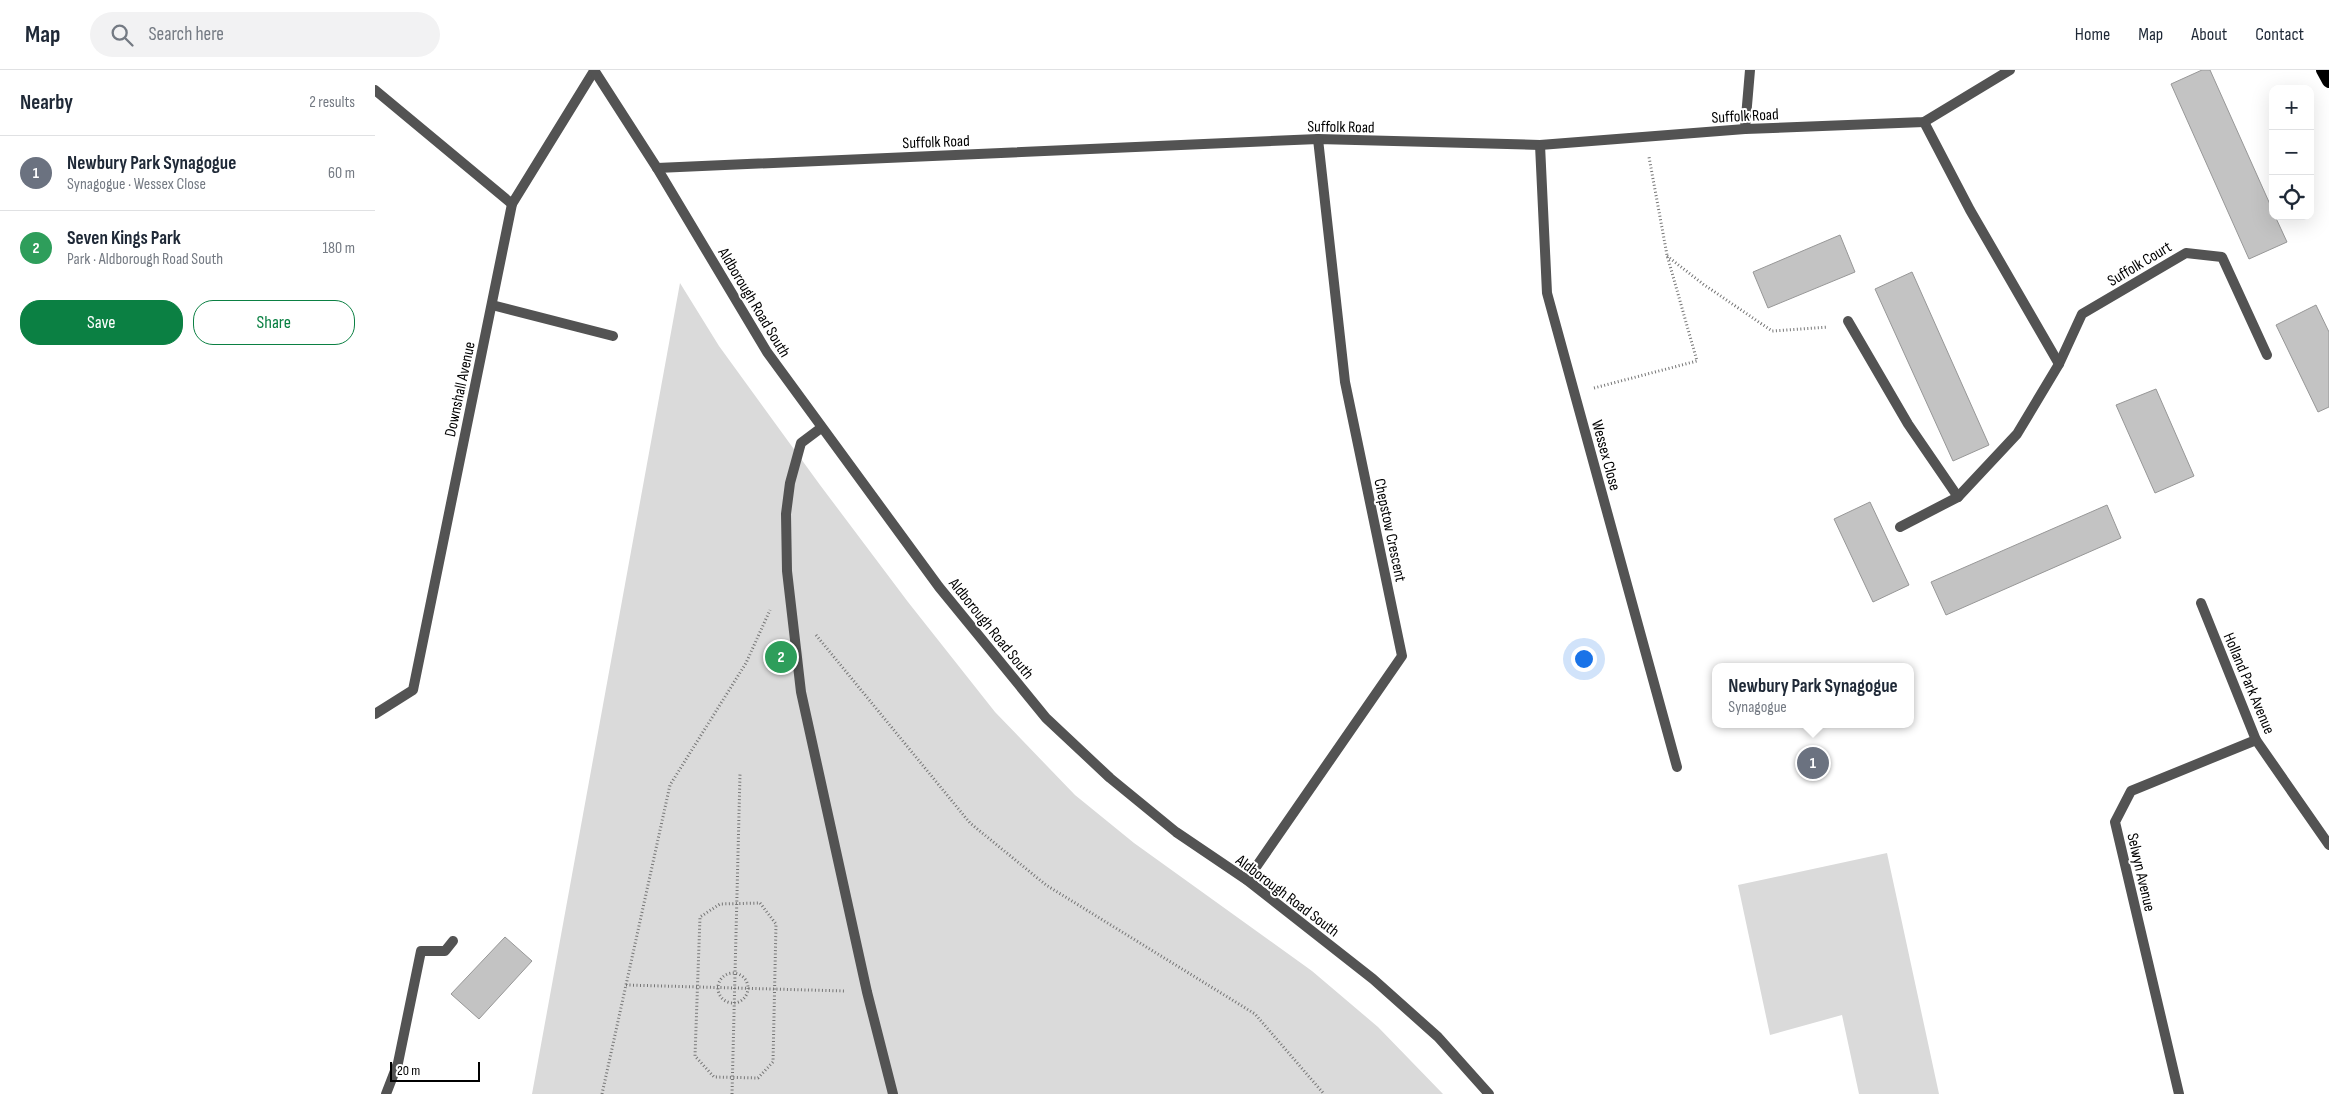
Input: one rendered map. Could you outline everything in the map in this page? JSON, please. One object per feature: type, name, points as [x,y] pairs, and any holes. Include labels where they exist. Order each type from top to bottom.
[{"type":"highway","points":[[2323,70],[2329,81]]},
{"type":"street","name":"Aldborough Road South","points":[[594,70],[657,168],[767,352],[939,587],[1046,718],[1110,778],[1176,832],[1247,880],[1373,979],[1438,1037],[1489,1094]]},
{"type":"street","name":"Downshall Avenue","points":[[375,714],[413,690],[513,204],[594,70]]},
{"type":"street","points":[[1745,130],[1750,70]]},
{"type":"street","name":"Suffolk Road","points":[[657,168],[1318,139],[1540,145],[1745,130],[1924,122],[2010,70]]},
{"type":"street","points":[[375,90],[513,204]]},
{"type":"street","points":[[1924,122],[1970,210],[2059,364]]},
{"type":"street","name":"Chepstow Crescent","points":[[1247,880],[1402,656],[1345,382],[1318,139]]},
{"type":"street","name":"Wessex Close","points":[[1540,145],[1547,293],[1677,767]]},
{"type":"street","name":"Suffolk Court","points":[[1900,528],[1958,497],[2017,434],[2059,364],[2082,314],[2186,253],[2223,257],[2267,355]]},
{"type":"street","points":[[492,305],[613,336]]},
{"type":"street","points":[[1849,323],[1908,424],[1958,497]]},
{"type":"street","points":[[821,428],[801,443],[790,483],[785,514],[787,570],[801,692],[867,992],[893,1094]]},
{"type":"street","name":"Holland Park Avenue","points":[[2201,603],[2256,740],[2329,845]]},
{"type":"street","name":"Selwyn Avenue","points":[[2179,1094],[2115,822],[2131,790],[2256,740]]},
{"type":"street","points":[[386,1094],[398,1063],[421,951],[445,951],[453,941]]},
{"type":"path","points":[[1575,394],[1697,361],[1667,255],[1645,137]]},
{"type":"path","points":[[1667,255],[1703,284],[1773,332],[1849,323]]},
{"type":"path","points":[[602,1094],[670,785],[746,663],[772,604]]},
{"type":"path","points":[[813,627],[816,635],[970,823],[1046,885],[1255,1014],[1324,1094]]},
{"type":"path","points":[[732,1094],[740,774]]},
{"type":"path","points":[[760,903],[776,924],[773,1062],[758,1078],[714,1077],[695,1056],[698,987],[700,917],[720,904],[760,903]]},
{"type":"path","points":[[735,974],[743,977],[747,989],[742,1000],[734,1003],[724,1001],[718,988],[721,979],[735,974]]},
{"type":"path","points":[[626,985],[867,992]]},
{"type":"shaded area","points":[[680,283],[719,346],[820,485],[908,602],[995,712],[1075,795],[1134,843],[1312,971],[1378,1027],[1443,1094],[532,1094]]},
{"type":"shaded area","points":[[1887,853],[1939,1094],[1859,1094],[1842,1015],[1770,1035],[1738,885]]},
{"type":"building","points":[[2202,70],[2210,70],[2269,202],[2269,220],[2277,220],[2287,242],[2249,259],[2171,84]]},
{"type":"building","points":[[1840,235],[1855,272],[1768,308],[1753,272]]},
{"type":"building","points":[[1912,272],[1989,445],[1953,461],[1875,289]]},
{"type":"building","points":[[2316,305],[2329,332],[2329,407],[2318,412],[2276,325]]},
{"type":"building","points":[[2156,389],[2194,476],[2155,493],[2116,405]]},
{"type":"building","points":[[1870,502],[1909,585],[1873,602],[1834,519]]},
{"type":"building","points":[[2107,505],[2121,538],[1946,615],[1931,582]]},
{"type":"building","points":[[505,937],[532,961],[479,1019],[451,994]]},
{"type":"place","name":"Seven Kings Park","points":[[781,657]]},
{"type":"place","name":"Newbury Park Synagogue","points":[[1813,763]]}]
